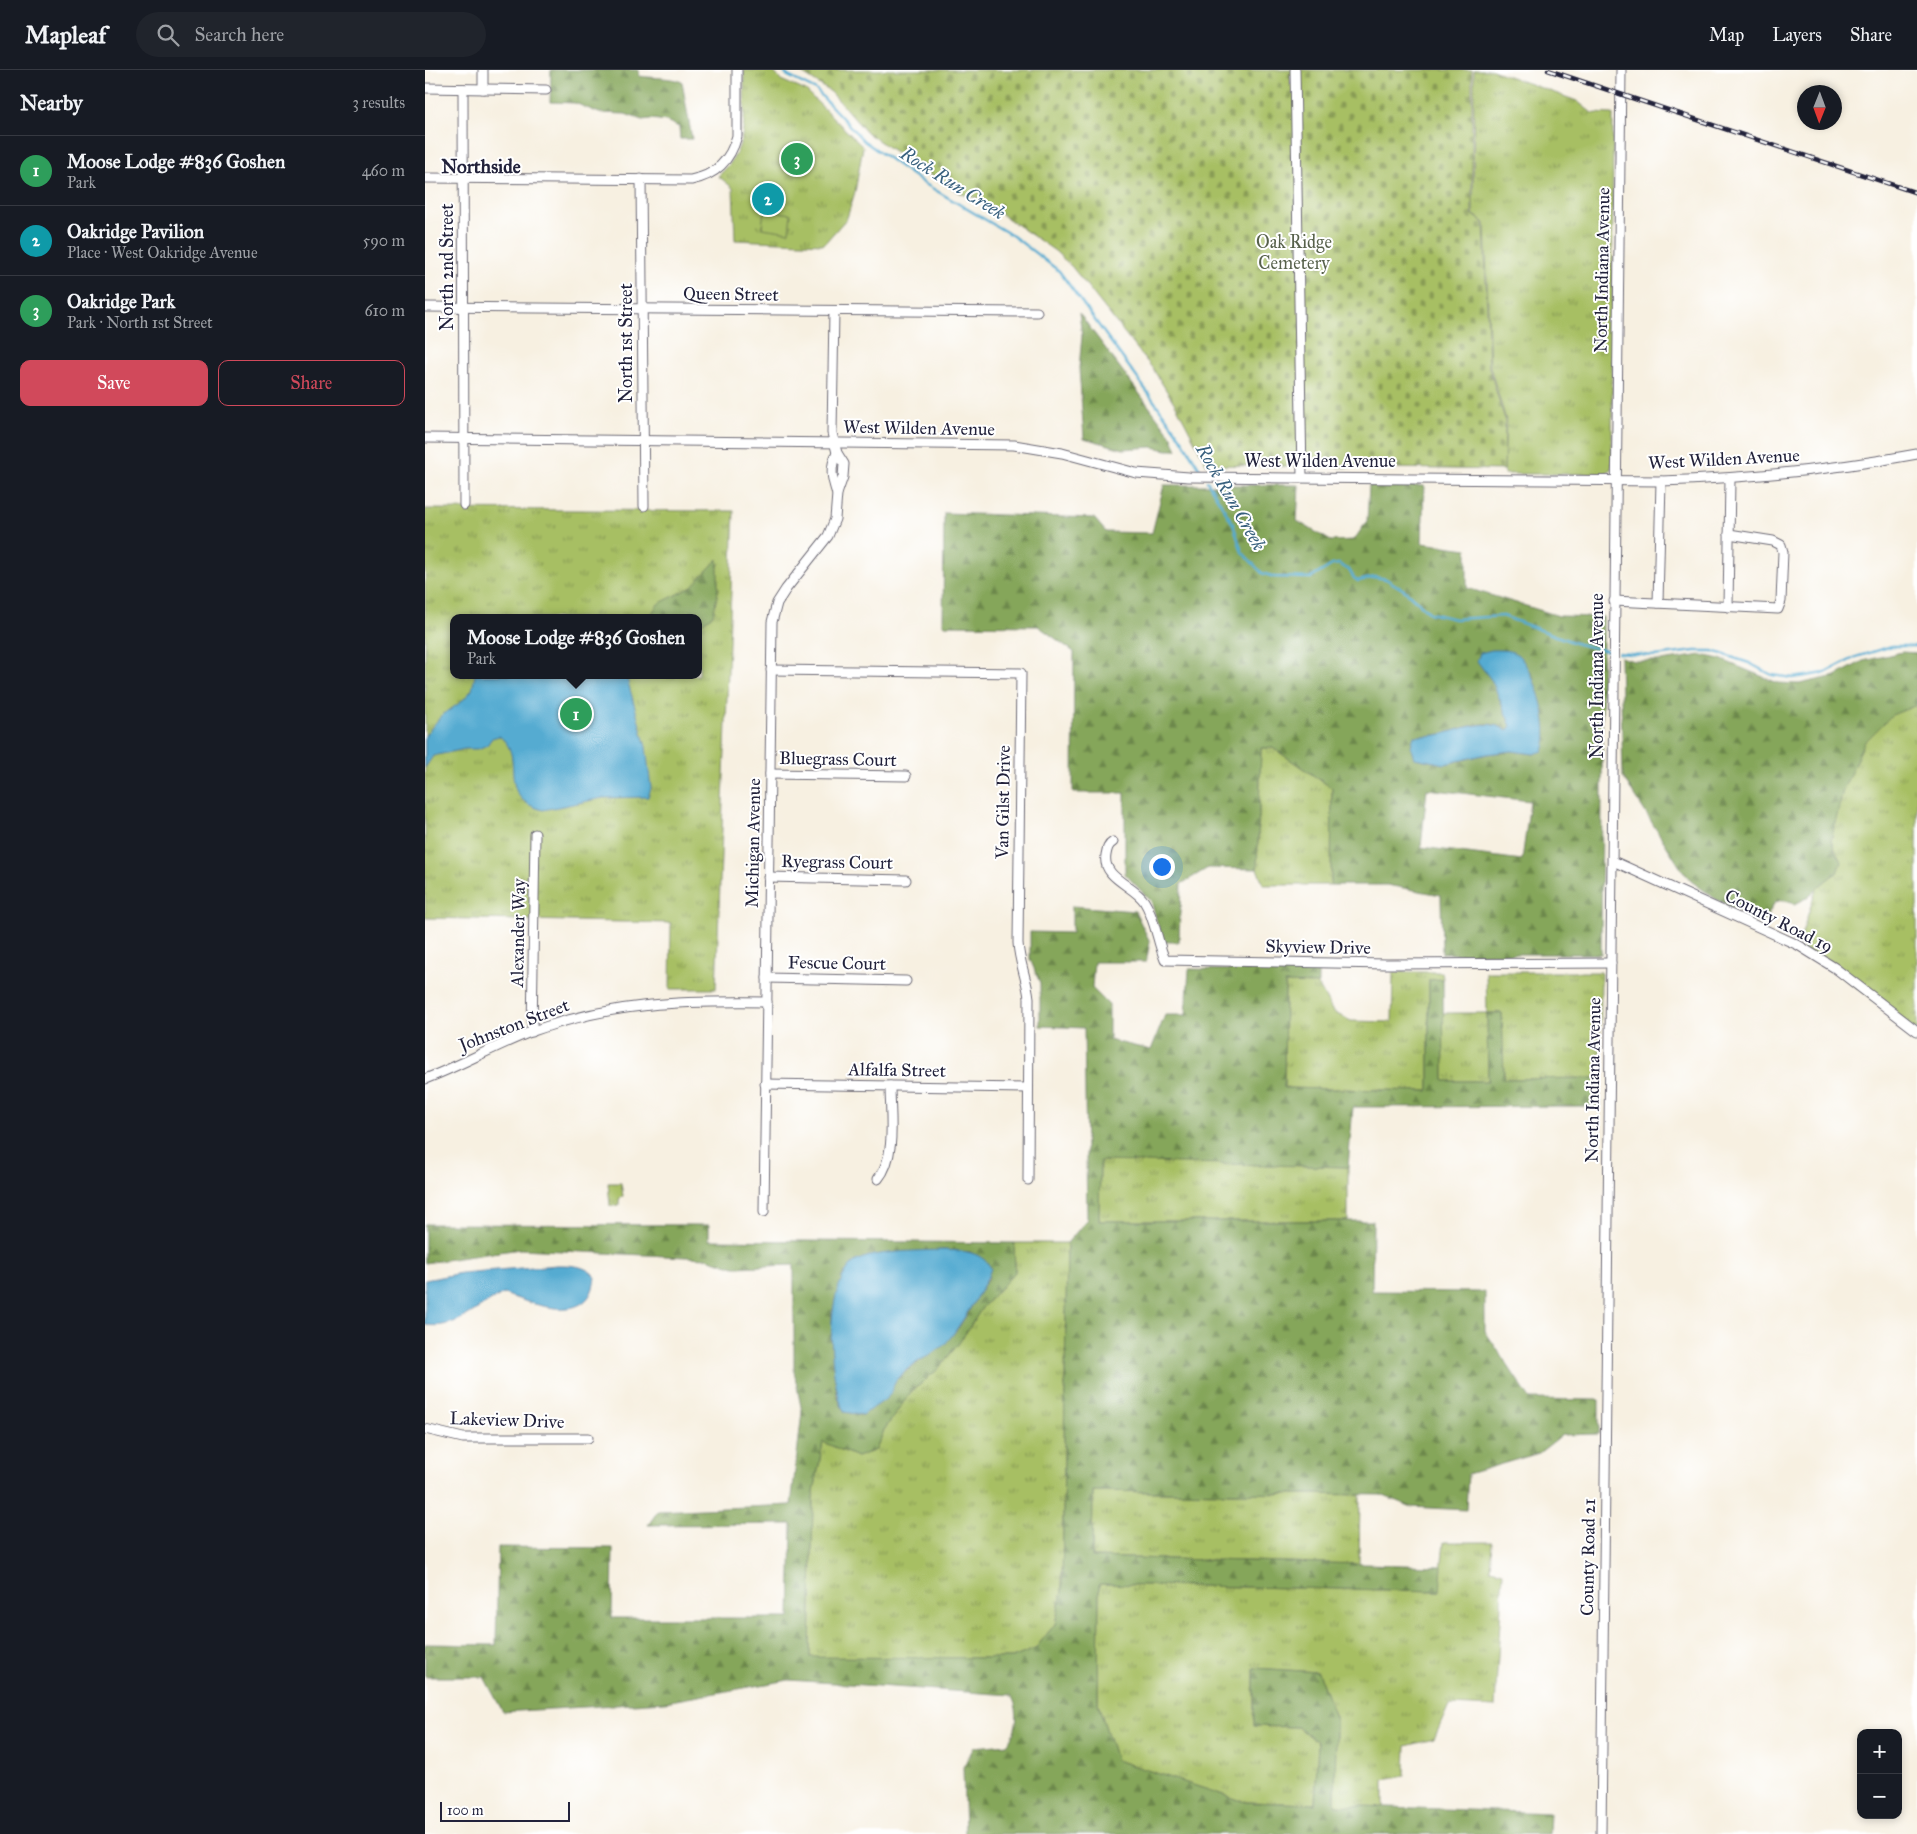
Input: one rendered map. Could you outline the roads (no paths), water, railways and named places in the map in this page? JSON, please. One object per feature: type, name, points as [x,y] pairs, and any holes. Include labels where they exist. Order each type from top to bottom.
[{"type":"street","points":[[483,70],[483,89]]},
{"type":"street","points":[[425,178],[691,180],[703,178],[720,167],[729,156],[737,136],[737,70]]},
{"type":"street","points":[[1295,70],[1302,477]]},
{"type":"street","name":"North Indiana Avenue","points":[[1607,1281],[1621,70]]},
{"type":"street","points":[[425,88],[546,90]]},
{"type":"street","name":"North 2nd Street","points":[[463,89],[464,505]]},
{"type":"street","name":"North 1st Street","points":[[641,179],[644,506]]},
{"type":"street","name":"Queen Street","points":[[425,307],[1037,312]]},
{"type":"street","name":"Michigan Avenue","points":[[764,1212],[772,622],[777,603],[828,536],[835,519],[837,494],[843,477],[844,464],[837,453],[834,443],[834,311]]},
{"type":"street","name":"West Wilden Avenue","points":[[425,438],[1031,446],[1136,474],[1216,477],[1661,481],[1730,479],[1824,469],[1917,454]]},
{"type":"street","points":[[1728,607],[1730,479]]},
{"type":"street","points":[[1658,603],[1661,481]]},
{"type":"street","points":[[1614,601],[1778,609],[1781,601],[1783,552],[1781,545],[1773,541],[1729,534]]},
{"type":"street","name":"Van Gilst Drive","points":[[771,670],[1021,673],[1018,943],[1019,957],[1027,981],[1029,998],[1028,1180]]},
{"type":"street","name":"Bluegrass Court","points":[[770,774],[906,776]]},
{"type":"street","name":"Alexander Way","points":[[532,1032],[535,834]]},
{"type":"street","name":"Skyview Drive","points":[[1113,842],[1109,845],[1106,858],[1107,866],[1114,877],[1134,891],[1144,901],[1165,960],[1387,964],[1611,963]]},
{"type":"street","name":"County Road 19","points":[[1613,860],[1798,945],[1835,968],[1917,1031]]},
{"type":"street","name":"Ryegrass Court","points":[[768,878],[906,880]]},
{"type":"street","name":"Fescue Court","points":[[767,978],[906,981]]},
{"type":"street","name":"Johnston Street","points":[[425,1079],[532,1032],[584,1016],[649,1004],[705,1001],[767,1002]]},
{"type":"street","name":"Alfalfa Street","points":[[765,1084],[1028,1088]]},
{"type":"street","points":[[878,1179],[886,1169],[889,1156],[890,1086]]},
{"type":"street","name":"County Road 21","points":[[1601,1834],[1607,1281]]},
{"type":"street","name":"Lakeview Drive","points":[[425,1429],[463,1438],[588,1438]]},
{"type":"water","points":[[1492,650],[1515,653],[1527,667],[1537,690],[1544,716],[1546,729],[1543,751],[1534,754],[1512,751],[1487,754],[1445,764],[1415,758],[1411,746],[1414,736],[1439,735],[1484,724],[1500,727],[1507,731],[1511,726],[1492,681],[1477,661],[1480,653]]},
{"type":"water","points":[[474,679],[627,679],[646,747],[651,788],[648,797],[603,798],[543,810],[528,804],[519,796],[513,776],[511,754],[507,744],[499,736],[492,738],[487,745],[478,749],[465,749],[433,756],[425,768],[425,736],[441,716],[461,702],[472,690]]},
{"type":"water","points":[[964,1251],[976,1255],[987,1262],[991,1268],[970,1308],[948,1341],[901,1375],[885,1400],[863,1415],[844,1412],[835,1379],[831,1337],[836,1295],[842,1278],[851,1265],[868,1256],[894,1252]]},
{"type":"water","points":[[557,1265],[582,1268],[595,1276],[591,1292],[584,1302],[573,1307],[559,1308],[530,1303],[504,1294],[457,1321],[437,1326],[425,1325],[425,1280],[461,1273]]},
{"type":"waterway","name":"Rock Run Creek","points":[[782,70],[788,76],[816,90],[864,141],[925,184],[1013,236],[1059,271],[1181,438],[1203,474]]},
{"type":"waterway","name":"Rock Run Creek","points":[[1207,481],[1233,524],[1242,552],[1262,573],[1274,577],[1311,578],[1332,565],[1339,564],[1349,570],[1358,581],[1375,577],[1386,579],[1404,590],[1430,613],[1455,619],[1503,616],[1578,644],[1612,652]]},
{"type":"waterway","name":"Rock Run Creek","points":[[1618,653],[1655,656],[1695,651],[1713,651],[1749,663],[1772,675],[1793,678],[1825,673],[1856,657],[1892,646],[1917,646]]},
{"type":"railway","points":[[1548,70],[1917,193]]},
{"type":"place","name":"Oakridge Park","points":[[797,159]]},
{"type":"place","name":"Oakridge Pavilion","points":[[768,199]]},
{"type":"place","name":"Moose Lodge #836 Goshen","points":[[576,714]]},
{"type":"district","name":"Northside","points":[[481,166]]},
{"type":"park label","name":"Oak Ridge Cemetery","points":[[1294,252]]}]
